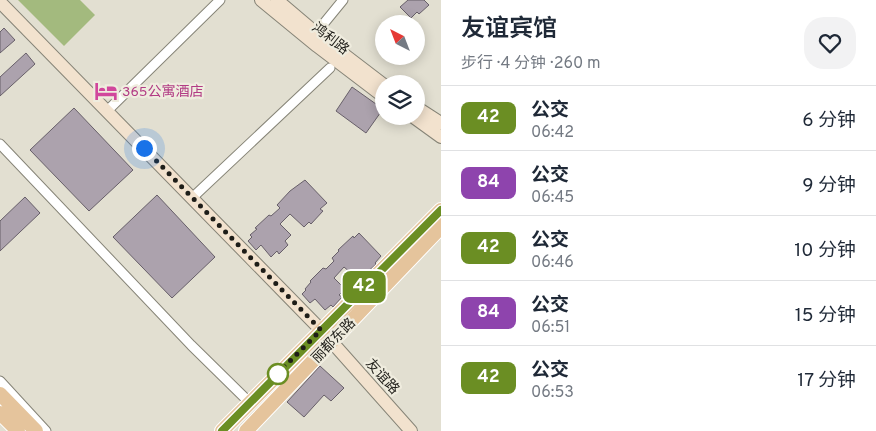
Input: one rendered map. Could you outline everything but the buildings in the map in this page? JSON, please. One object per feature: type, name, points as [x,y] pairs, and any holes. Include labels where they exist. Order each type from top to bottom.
[{"type":"main road","name":"丽都东路","points":[[222,431],[441,210]]},
{"type":"main road","name":"丽都东路","points":[[246,431],[441,227]]},
{"type":"main road","points":[[0,394],[36,431]]},
{"type":"main road","points":[[0,413],[18,431]]},
{"type":"street","points":[[107,111],[220,0]]},
{"type":"street","name":"鸿利路","points":[[261,0],[316,46],[375,90]]},
{"type":"street","name":"鸿利路","points":[[277,0],[375,78]]},
{"type":"street","points":[[316,33],[343,0]]},
{"type":"street","points":[[0,2],[321,330]]},
{"type":"street","points":[[192,198],[330,68]]},
{"type":"street","points":[[425,113],[441,123]]},
{"type":"street","points":[[425,125],[441,136]]},
{"type":"street","points":[[0,144],[191,345],[249,402]]},
{"type":"street","name":"友谊路","points":[[331,341],[411,431]]},
{"type":"street","points":[[0,381],[46,431]]},
{"type":"street","points":[[0,422],[9,431]]},
{"type":"green space","points":[[18,0],[80,0],[95,15],[64,46]]},
{"type":"bus line","name":"42","points":[[222,431],[441,210]]},
{"type":"place","name":"365公寓酒店","points":[[106,91]]},
{"type":"route","points":[[144,148],[321,330],[273,378],[278,374]]}]
